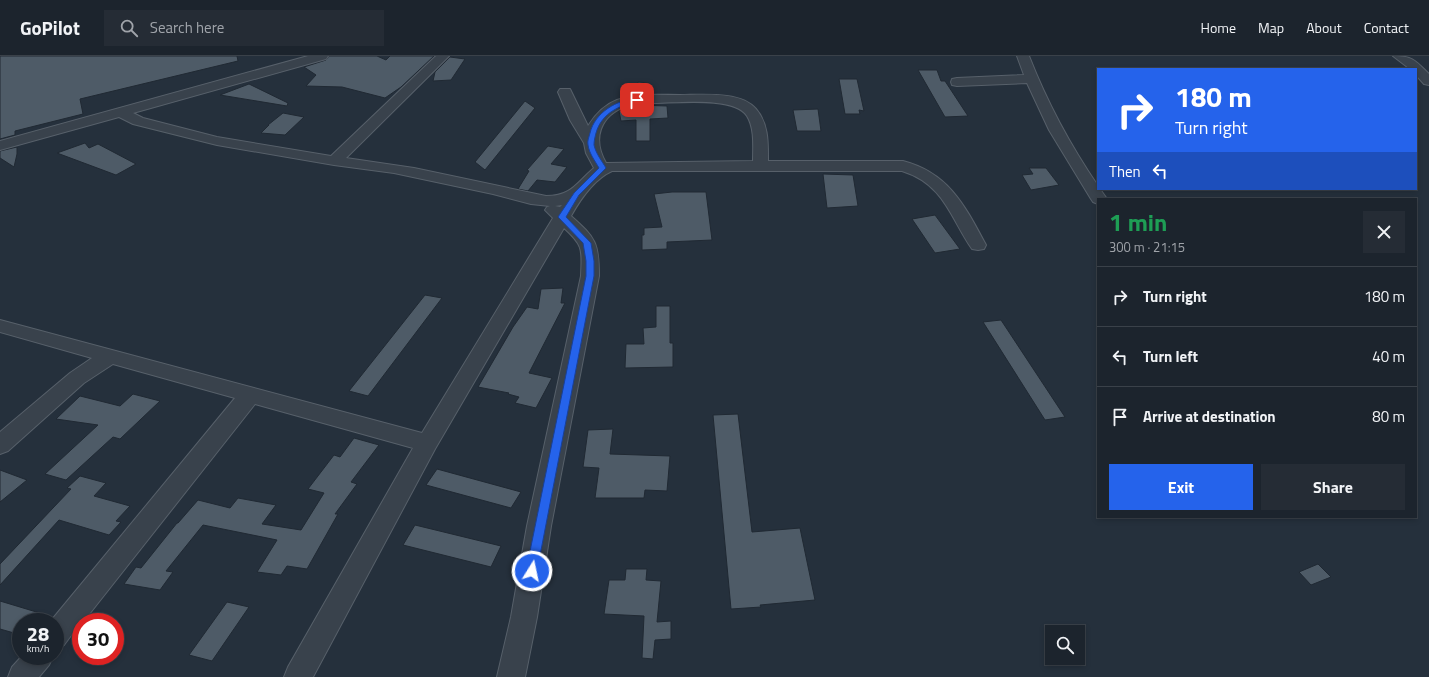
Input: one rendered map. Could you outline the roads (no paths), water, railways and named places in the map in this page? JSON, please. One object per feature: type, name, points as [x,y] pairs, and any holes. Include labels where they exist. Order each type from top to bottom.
[{"type":"street","points":[[0,146],[322,56]]},
{"type":"street","points":[[334,161],[443,56]]},
{"type":"street","points":[[1023,56],[1040,102],[1074,162],[1098,198]]},
{"type":"street","points":[[1399,56],[1416,68]]},
{"type":"street","points":[[1417,69],[1428,78]]},
{"type":"street","points":[[957,82],[1031,79]]},
{"type":"street","points":[[566,92],[577,120],[591,144],[593,152],[602,168]]},
{"type":"street","points":[[591,144],[594,128],[600,118],[609,110],[628,101],[678,99],[729,100],[744,104],[756,120],[759,127],[760,167]]},
{"type":"street","points":[[122,113],[138,121],[160,128],[217,141],[334,161],[373,165],[451,180],[542,201],[560,200],[576,194]]},
{"type":"street","points":[[298,677],[427,443],[576,194],[602,168],[611,166],[760,167],[898,165],[912,168],[930,178],[946,192],[955,203],[978,245]]},
{"type":"street","points":[[511,677],[524,617],[539,526],[590,276],[590,261],[587,243],[562,217],[542,201]]},
{"type":"street","points":[[0,326],[427,443]]},
{"type":"street","points":[[0,445],[77,378],[110,356]]},
{"type":"street","points":[[64,625],[250,395]]},
{"type":"street","points":[[22,677],[32,665]]}]
